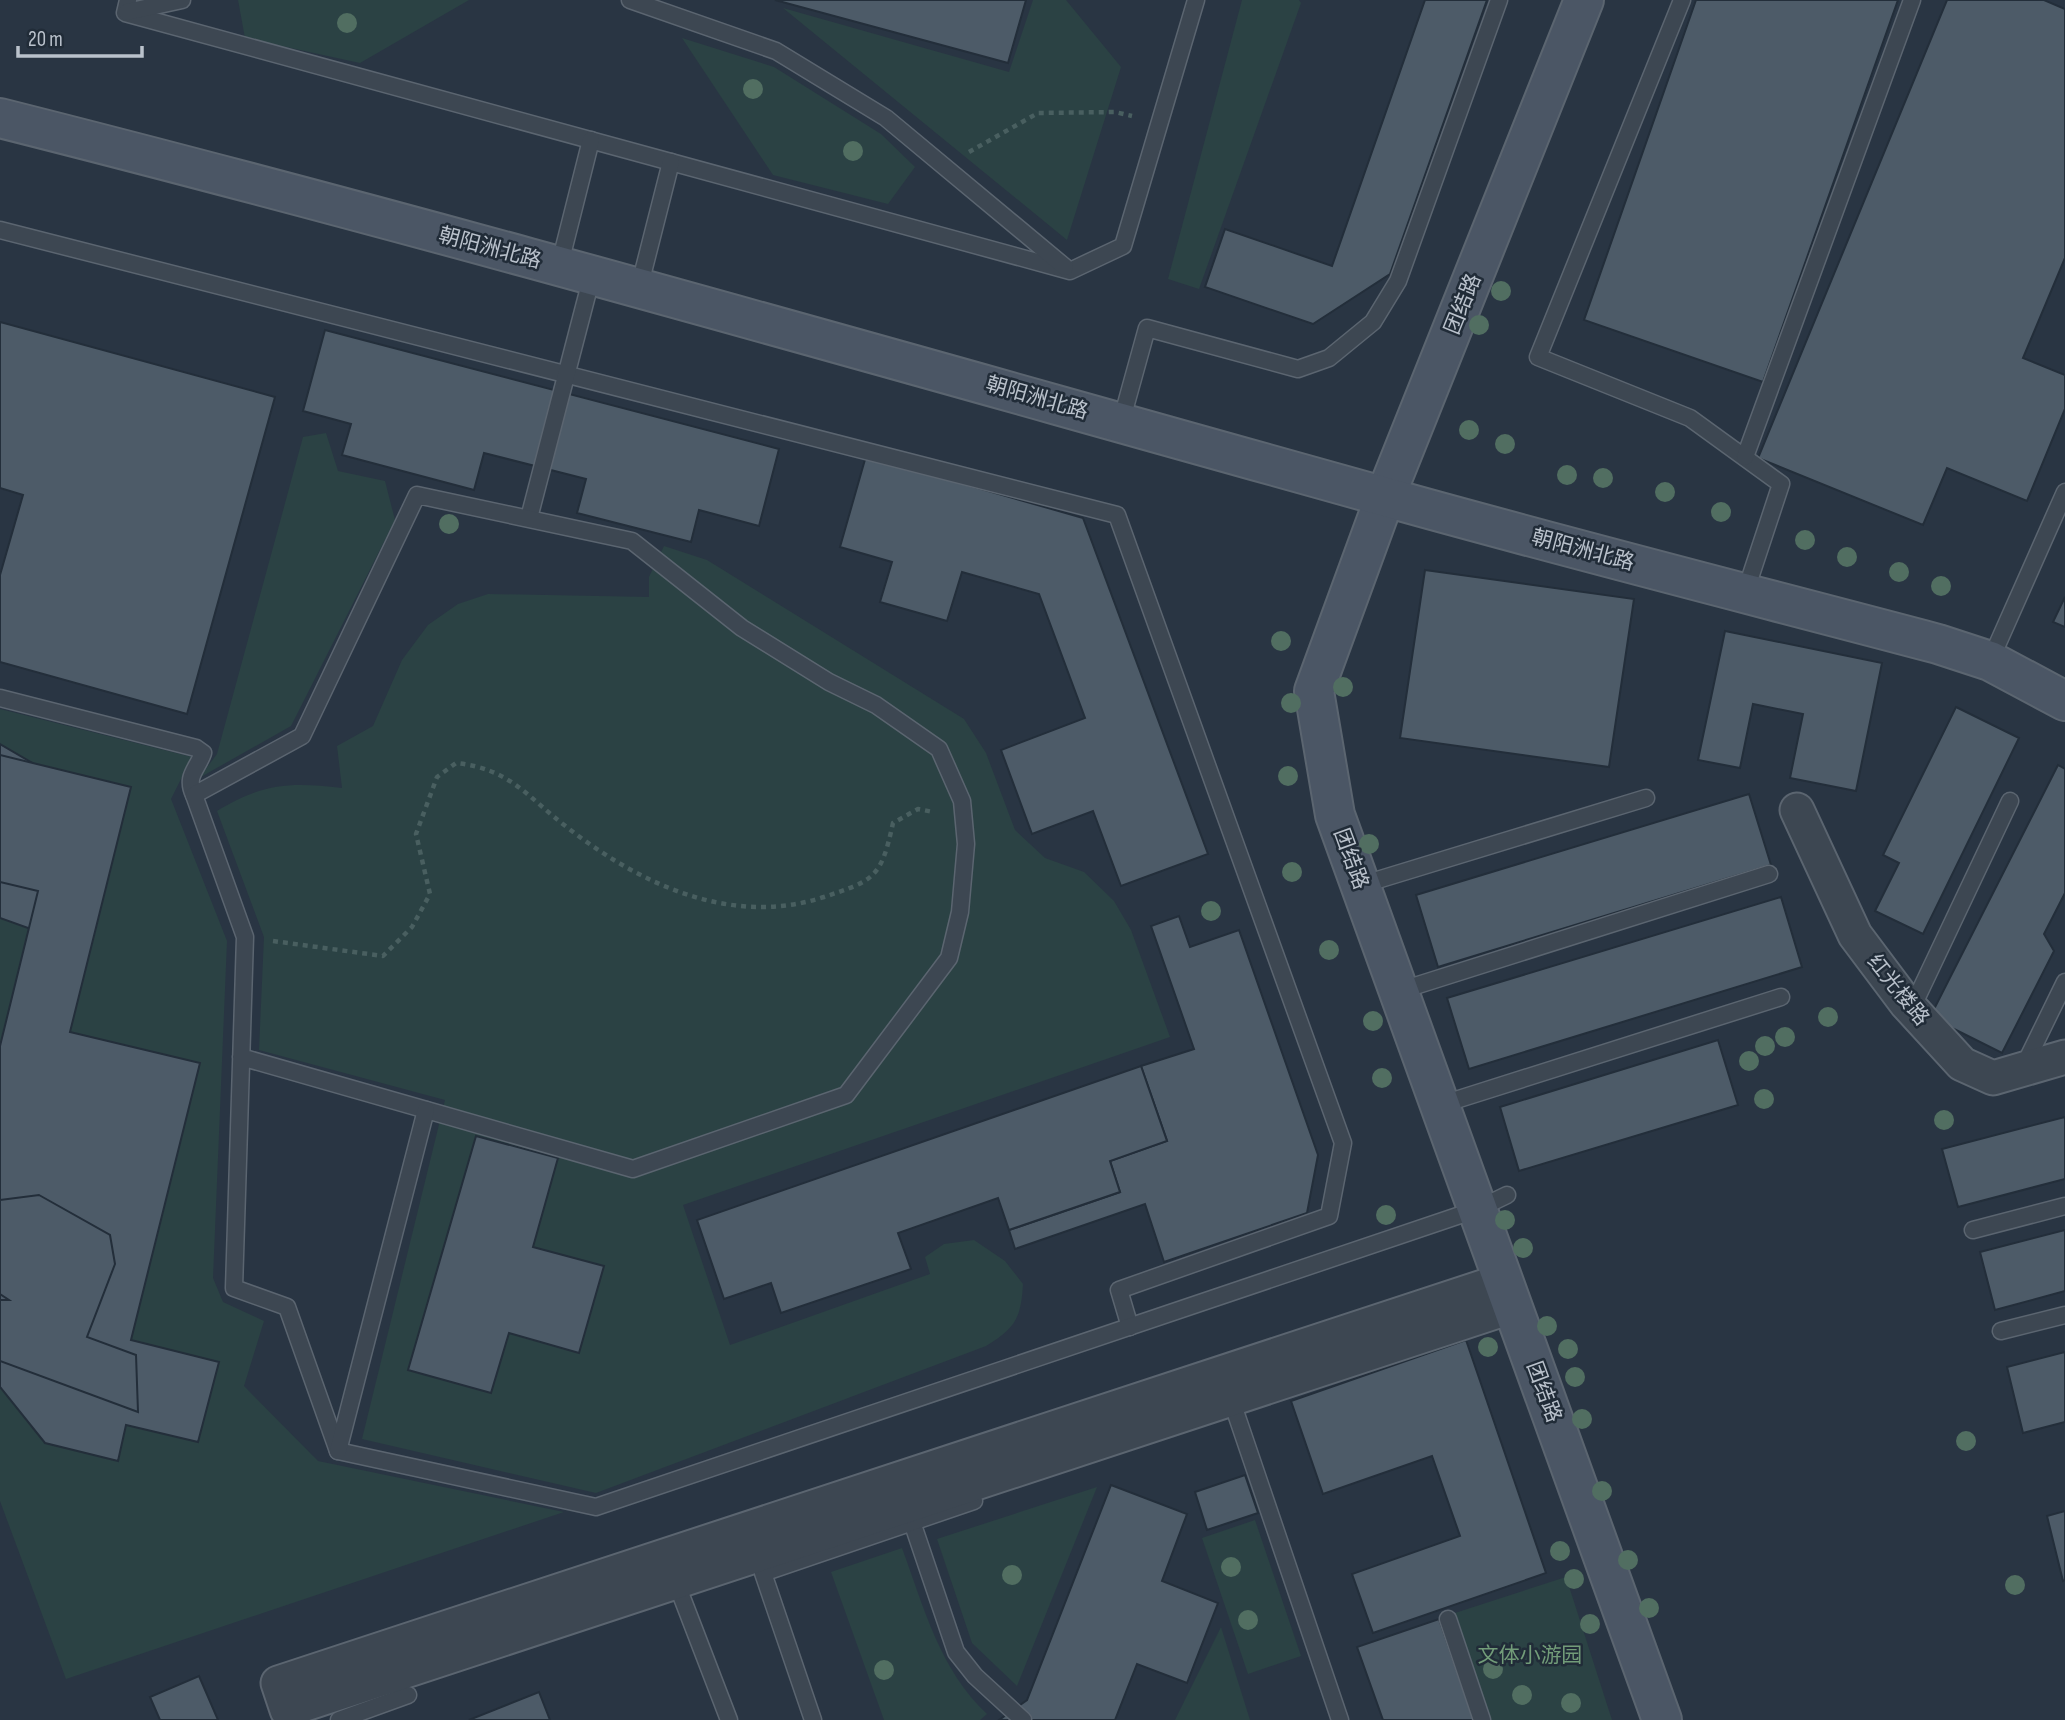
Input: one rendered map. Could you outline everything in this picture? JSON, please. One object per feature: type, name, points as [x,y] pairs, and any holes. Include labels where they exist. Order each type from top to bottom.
[{"type":"main road","name":"团结路","points":[[1584,0],[1385,497],[1314,691],[1335,815],[1440,1105],[1492,1202],[1509,1293],[1662,1720]]},
{"type":"main road","name":"朝阳洲北路","points":[[0,118],[168,160],[1385,497],[1990,661],[2065,701]]},
{"type":"street","name":"红光楼路","points":[[1797,810],[1855,935],[1911,1010],[1962,1064],[1993,1078],[2065,1057]]},
{"type":"street","points":[[1509,1293],[1233,1406],[286,1710],[278,1683],[1509,1293]]},
{"type":"lane","points":[[127,6],[183,0]]},
{"type":"lane","points":[[630,0],[776,51],[886,118],[1070,271]]},
{"type":"lane","points":[[127,6],[592,140],[1070,271],[1123,246],[1196,0]]},
{"type":"lane","points":[[1121,422],[1147,328],[1298,369],[1329,358],[1374,322],[1398,281],[1499,0]]},
{"type":"lane","points":[[1682,0],[1538,357],[1690,418],[1782,484],[1745,593]]},
{"type":"lane","points":[[1745,457],[1912,0]]},
{"type":"lane","points":[[529,519],[567,374],[592,140]]},
{"type":"lane","points":[[638,289],[671,162]]},
{"type":"lane","points":[[0,230],[1117,514],[1343,1143],[1329,1216],[1119,1290],[1130,1327]]},
{"type":"lane","points":[[1990,661],[2065,492]]},
{"type":"lane","points":[[194,795],[302,736],[417,495],[632,541],[742,628],[830,682],[876,705],[939,749],[962,801],[966,844],[960,912],[949,958],[846,1095],[633,1169],[241,1057]]},
{"type":"lane","points":[[0,698],[196,748],[203,753],[192,769],[190,786],[245,937],[234,1288],[286,1307],[338,1451]]},
{"type":"lane","points":[[1361,885],[1646,798]]},
{"type":"lane","points":[[1911,1010],[2010,802]]},
{"type":"lane","points":[[1399,991],[1769,874]]},
{"type":"lane","points":[[2022,1070],[2065,982]]},
{"type":"lane","points":[[1440,1105],[1782,997]]},
{"type":"lane","points":[[338,1451],[426,1110]]},
{"type":"lane","points":[[338,1451],[596,1507],[1492,1202]]},
{"type":"lane","points":[[1973,1230],[2065,1206]]},
{"type":"lane","points":[[2001,1331],[2065,1315]]},
{"type":"lane","points":[[813,1720],[763,1573],[1233,1406],[1340,1720]]},
{"type":"lane","points":[[912,1522],[956,1652],[975,1676],[1023,1720]]},
{"type":"lane","points":[[676,1583],[729,1720]]},
{"type":"lane","points":[[1448,1619],[1482,1720]]},
{"type":"lane","points":[[339,1720],[408,1695]]},
{"type":"path","points":[[944,166],[1038,113],[1115,112],[1160,121]]},
{"type":"path","points":[[245,937],[383,956],[412,927],[430,894],[416,834],[437,777],[456,763],[485,766],[512,781],[570,830],[627,866],[710,904],[755,910],[797,906],[867,883],[886,854],[893,823],[918,809],[943,814],[966,844]]},
{"type":"green space","points":[[238,0],[469,0],[360,63],[245,38]]},
{"type":"green space","points":[[1033,0],[1066,0],[1121,67],[1067,240],[783,8],[1009,72]]},
{"type":"green space","points":[[1242,0],[1299,0],[1301,3],[1199,289],[1168,279]]},
{"type":"green space","points":[[682,38],[774,67],[881,134],[915,167],[888,204],[773,175]]},
{"type":"green space","points":[[326,433],[338,471],[385,481],[395,520],[291,726],[199,778],[217,754],[303,437]]},
{"type":"green space","points":[[664,546],[707,560],[964,719],[986,753],[1015,830],[1045,858],[1084,872],[1114,901],[1131,930],[1170,1037],[683,1205],[730,1345],[930,1274],[925,1257],[944,1244],[974,1240],[1005,1261],[1023,1284],[1018,1314],[1004,1334],[986,1346],[596,1493],[362,1439],[445,1100],[259,1050],[264,937],[217,811],[249,795],[277,787],[307,785],[342,788],[337,746],[373,726],[402,660],[428,625],[458,604],[488,594],[649,597],[649,577]]},
{"type":"green space","points":[[0,709],[192,757],[171,799],[227,941],[213,1278],[223,1302],[264,1321],[244,1386],[318,1461],[564,1512],[66,1679],[0,1501]]},
{"type":"green space","points":[[1097,1487],[1017,1686],[972,1643],[937,1539]]},
{"type":"green space","points":[[1255,1520],[1301,1656],[1248,1674],[1202,1538]]},
{"type":"green space","points":[[902,1548],[945,1658],[971,1697],[987,1714],[980,1720],[884,1720],[831,1572]]},
{"type":"green space","name":"文体小游园","points":[[1566,1577],[1612,1720],[1490,1720],[1455,1613]]},
{"type":"green space","points":[[1221,1627],[1250,1720],[1175,1720]]},
{"type":"building","points":[[775,0],[1026,0],[1008,63]]},
{"type":"building","points":[[1425,0],[1487,0],[1390,274],[1313,324],[1205,287],[1225,229],[1332,266]]},
{"type":"building","points":[[1696,0],[1898,0],[1763,382],[1584,320]]},
{"type":"building","points":[[1947,0],[2044,0],[2065,9],[2065,258],[2023,358],[2065,375],[2065,409],[2027,501],[1947,468],[1923,525],[1758,458]]},
{"type":"building","points":[[0,322],[275,397],[187,714],[0,662],[0,575],[23,495],[0,488]]},
{"type":"building","points":[[325,330],[779,449],[759,526],[699,510],[691,542],[577,513],[586,479],[484,453],[474,490],[342,455],[351,424],[303,411]]},
{"type":"building","points":[[866,456],[1083,518],[1208,854],[1121,886],[1093,811],[1032,834],[1001,750],[1085,718],[1039,594],[962,572],[947,621],[880,602],[892,562],[840,547]]},
{"type":"building","points":[[1425,570],[1634,599],[1609,767],[1400,738]]},
{"type":"building","points":[[2065,597],[2065,627],[2053,622]]},
{"type":"building","points":[[1725,631],[1882,663],[1856,791],[1790,778],[1803,714],[1753,704],[1740,768],[1698,760]]},
{"type":"building","points":[[1956,707],[2019,738],[1923,934],[1875,911],[1899,863],[1883,855]]},
{"type":"building","points":[[0,744],[41,768],[46,796],[18,868],[67,887],[70,943],[0,918]]},
{"type":"building","points":[[0,755],[131,787],[70,1032],[200,1063],[131,1340],[219,1362],[198,1442],[126,1425],[118,1461],[45,1443],[0,1387],[0,1046],[38,891],[0,882]]},
{"type":"building","points":[[2058,765],[2065,769],[2065,893],[2044,934],[2054,951],[2002,1053],[1930,1017]]},
{"type":"building","points":[[1749,794],[1771,865],[1438,967],[1416,895]]},
{"type":"building","points":[[1781,897],[1802,967],[1469,1069],[1447,998]]},
{"type":"building","points":[[1179,916],[1190,947],[1239,930],[1318,1155],[1307,1213],[1164,1262],[1145,1204],[1015,1249],[1009,1230],[1120,1192],[1110,1161],[1167,1141],[1141,1066],[1194,1049],[1151,926]]},
{"type":"building","points":[[1718,1040],[1738,1105],[1519,1171],[1500,1107]]},
{"type":"building","points":[[1141,1066],[1167,1141],[1110,1161],[1120,1192],[1009,1230],[998,1198],[898,1233],[911,1269],[781,1313],[771,1283],[724,1299],[697,1220]]},
{"type":"building","points":[[2065,1117],[2065,1179],[1958,1207],[1942,1149]]},
{"type":"building","points":[[476,1136],[558,1158],[533,1247],[604,1266],[579,1353],[509,1333],[491,1393],[408,1370]]},
{"type":"building","points":[[39,1195],[110,1235],[115,1264],[87,1337],[136,1355],[138,1412],[0,1361],[0,1300],[9,1300],[0,1294],[0,1200]]},
{"type":"building","points":[[2065,1230],[2065,1291],[1995,1310],[1980,1252]]},
{"type":"building","points":[[1466,1340],[1546,1573],[1373,1633],[1352,1574],[1460,1536],[1432,1456],[1323,1494],[1291,1401]]},
{"type":"building","points":[[2065,1352],[2065,1422],[2023,1433],[2007,1367]]},
{"type":"building","points":[[1245,1475],[1258,1513],[1207,1530],[1195,1492]]},
{"type":"building","points":[[1111,1485],[1187,1514],[1162,1581],[1218,1603],[1187,1683],[1137,1664],[1115,1720],[999,1720],[1027,1700]]},
{"type":"building","points":[[2065,1511],[2065,1580],[2063,1581],[2047,1516]]},
{"type":"building","points":[[1439,1619],[1474,1720],[1383,1720],[1357,1647]]},
{"type":"building","points":[[199,1676],[218,1720],[160,1720],[150,1697]]},
{"type":"building","points":[[539,1692],[550,1720],[469,1720]]}]
